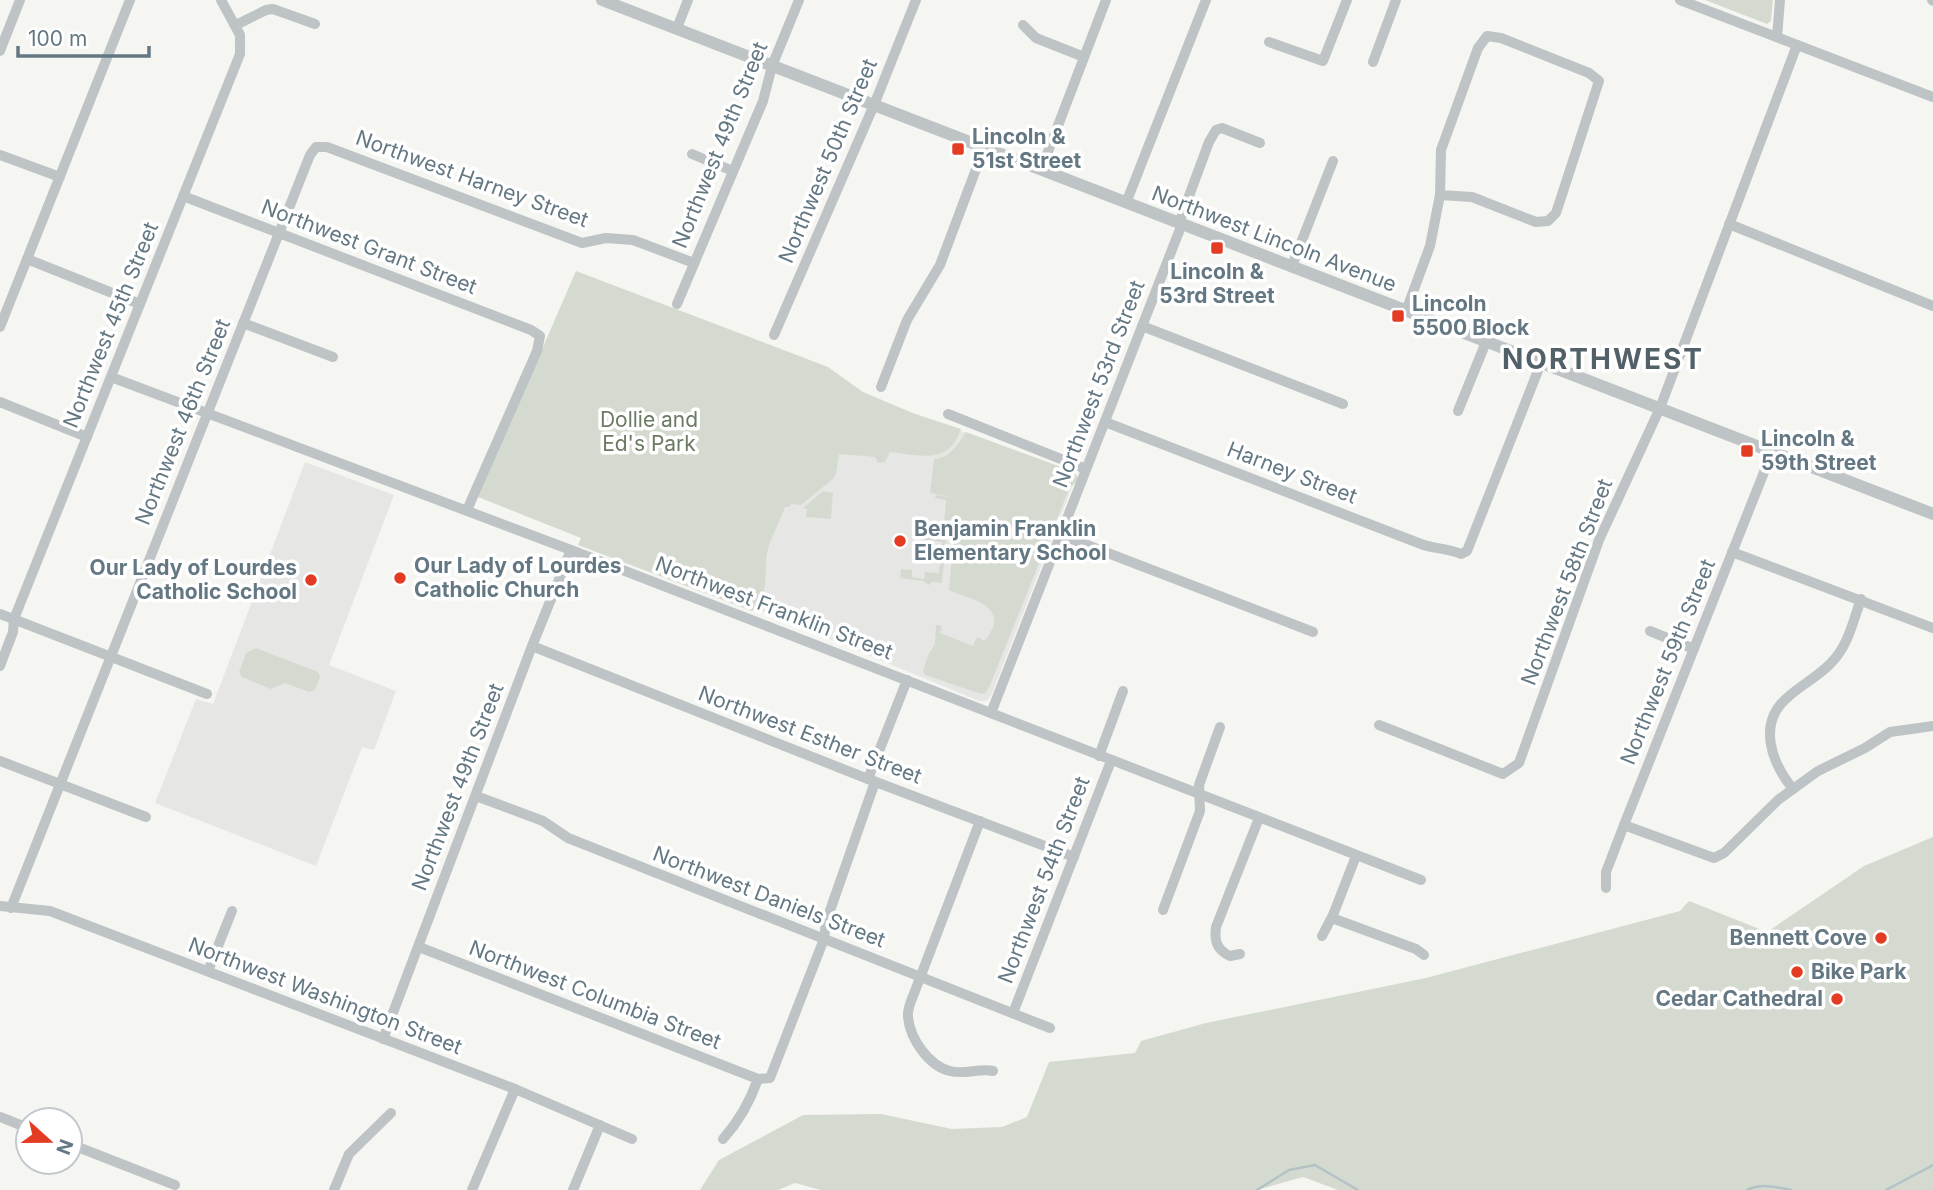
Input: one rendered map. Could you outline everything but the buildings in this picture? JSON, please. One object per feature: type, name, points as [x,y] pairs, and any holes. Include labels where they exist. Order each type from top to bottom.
[{"type":"street","points":[[0,51],[20,0]]},
{"type":"street","points":[[0,327],[131,0]]},
{"type":"street","name":"Northwest 45th Street","points":[[0,666],[13,632],[14,619],[240,54],[241,42],[236,25],[221,0]]},
{"type":"street","name":"Northwest Lincoln Avenue","points":[[602,0],[1933,514]]},
{"type":"street","points":[[677,29],[688,0]]},
{"type":"street","name":"Northwest 49th Street","points":[[677,304],[763,101],[772,66],[799,0]]},
{"type":"street","name":"Northwest 50th Street","points":[[774,335],[874,106],[916,0]]},
{"type":"street","points":[[1041,170],[1106,0]]},
{"type":"street","points":[[1126,203],[1206,0]]},
{"type":"street","points":[[1269,41],[1323,61],[1347,0]]},
{"type":"street","points":[[1373,62],[1396,0]]},
{"type":"street","points":[[1680,0],[1933,97]]},
{"type":"street","points":[[1777,37],[1780,0]]},
{"type":"street","points":[[236,25],[273,9],[315,24]]},
{"type":"street","points":[[1023,25],[1036,38],[1084,57]]},
{"type":"street","points":[[1406,311],[1430,246],[1440,195],[1441,150],[1478,48],[1487,36],[1501,38],[1589,73],[1599,81],[1556,213],[1548,221],[1536,222],[1472,197],[1440,195]]},
{"type":"street","name":"Northwest 58th Street","points":[[1379,725],[1503,774],[1519,763],[1599,540],[1660,408],[1797,45]]},
{"type":"street","name":"Northwest 53rd Street","points":[[991,713],[1142,326],[1209,142],[1216,130],[1222,128],[1260,143]]},
{"type":"street","name":"Northwest 46th Street","points":[[11,908],[310,155],[316,147]]},
{"type":"street","name":"Northwest Harney Street","points":[[316,147],[327,147],[582,243],[606,238],[633,240],[694,263]]},
{"type":"street","points":[[881,387],[907,320],[940,265],[984,148]]},
{"type":"street","points":[[692,154],[733,171]]},
{"type":"street","points":[[0,155],[60,177]]},
{"type":"street","points":[[1292,266],[1333,161]]},
{"type":"street","name":"Northwest Grant Street","points":[[183,196],[531,330],[540,336],[537,351],[467,510]]},
{"type":"street","points":[[1729,224],[1933,306]]},
{"type":"street","points":[[27,259],[140,304]]},
{"type":"street","points":[[243,323],[333,357]]},
{"type":"street","points":[[1142,326],[1343,404]]},
{"type":"street","points":[[1458,411],[1486,342]]},
{"type":"street","name":"Harney Street","points":[[1105,422],[1421,544],[1443,547],[1461,554],[1467,551],[1541,363]]},
{"type":"street","name":"Northwest Franklin Street","points":[[111,377],[467,510],[1421,880]]},
{"type":"street","points":[[0,402],[87,437]]},
{"type":"street","points":[[948,414],[1086,469]]},
{"type":"street","name":"Northwest 59th Street","points":[[1606,888],[1605,872],[1772,452]]},
{"type":"street","points":[[1061,535],[1313,632]]},
{"type":"street","name":"Northwest 49th Street","points":[[383,1039],[571,550]]},
{"type":"street","points":[[1732,552],[1933,628]]},
{"type":"street","points":[[1793,789],[1780,773],[1772,753],[1770,735],[1773,718],[1786,698],[1830,664],[1843,648],[1861,599]]},
{"type":"street","points":[[0,614],[207,694]]},
{"type":"street","points":[[1650,631],[1694,649]]},
{"type":"street","name":"Northwest Esther Street","points":[[532,646],[1074,858]]},
{"type":"street","points":[[723,1139],[737,1123],[758,1079],[770,1079],[824,939],[826,922],[907,680]]},
{"type":"street","name":"Northwest 54th Street","points":[[1099,756],[1124,691]]},
{"type":"street","points":[[1624,825],[1714,858],[1724,853],[1778,800],[1818,771],[1865,748],[1890,732],[1933,726]]},
{"type":"street","points":[[1163,910],[1200,811],[1199,785],[1220,727]]},
{"type":"street","points":[[0,761],[146,817]]},
{"type":"street","name":"Northwest 54th Street","points":[[1013,1013],[1111,761]]},
{"type":"street","name":"Northwest Daniels Street","points":[[476,796],[543,821],[568,838],[1050,1028]]},
{"type":"street","points":[[1240,954],[1230,956],[1223,953],[1215,940],[1216,927],[1259,818]]},
{"type":"street","points":[[980,821],[920,977],[908,1016],[914,1034],[932,1062],[950,1071],[993,1071]]},
{"type":"street","points":[[1322,936],[1332,918],[1356,856]]},
{"type":"street","name":"Northwest Washington Street","points":[[0,906],[50,911],[514,1089],[632,1139]]},
{"type":"street","points":[[208,971],[232,911]]},
{"type":"street","points":[[1332,918],[1416,949],[1424,955]]},
{"type":"street","name":"Northwest Columbia Street","points":[[419,947],[758,1079]]},
{"type":"street","points":[[472,1190],[513,1097],[514,1089]]},
{"type":"street","points":[[334,1190],[346,1159],[391,1113]]},
{"type":"street","points":[[573,1190],[600,1125]]},
{"type":"street","points":[[84,1149],[175,1185]]},
{"type":"shaded area","name":"Benjamin Franklin Elementary School","points":[[819,378],[1072,472],[1075,479],[991,696],[986,701],[979,701],[726,596]]},
{"type":"shaded area","name":"Our Lady of Lourdes Catholic School","points":[[305,462],[394,495],[329,665],[396,691],[374,750],[362,747],[316,866],[155,803],[196,699],[213,704]]},
{"type":"green space","points":[[1705,0],[1773,0],[1771,21],[1767,24]]},
{"type":"green space","name":"Dollie and Ed's Park","points":[[576,271],[828,367],[863,392],[915,414],[961,429],[956,441],[949,449],[932,456],[890,452],[885,462],[878,463],[875,457],[839,454],[833,479],[801,505],[791,504],[785,507],[768,549],[762,599],[752,611],[578,545],[581,538],[478,497]]},
{"type":"green space","points":[[966,432],[1072,471],[1078,477],[1069,489],[990,685],[986,693],[981,694],[925,675],[923,671],[935,644],[936,625],[942,626],[940,633],[973,646],[976,638],[983,641],[993,627],[992,612],[987,607],[949,590],[954,535],[946,526],[927,524],[927,521],[944,525],[946,500],[935,498],[936,495],[957,498],[930,493],[934,459],[949,453]]},
{"type":"green space","points":[[823,491],[833,493],[831,519],[806,517],[807,509],[803,508]]},
{"type":"green space","points":[[921,532],[946,537],[942,583],[932,582],[929,585],[923,581],[900,578],[901,569],[912,570],[912,577],[924,579],[925,572],[939,573],[942,542],[920,542]]},
{"type":"green space","points":[[256,648],[318,672],[320,677],[315,690],[309,692],[285,683],[271,689],[242,677],[239,672],[246,653]]},
{"type":"green space","points":[[1933,837],[1933,1190],[1338,1190],[1303,1177],[1257,1190],[821,1190],[795,1183],[778,1190],[700,1190],[719,1160],[803,1115],[881,1114],[952,1129],[1002,1127],[1027,1117],[1049,1062],[1135,1053],[1141,1041],[1206,1023],[1426,978],[1680,911],[1689,901],[1767,932],[1864,866]]},
{"type":"waterway","points":[[1257,1190],[1289,1170],[1315,1165],[1358,1190]]},
{"type":"waterway","points":[[1886,1190],[1933,1165]]},
{"type":"waterway","points":[[1747,1190],[1763,1186],[1791,1190]]},
{"type":"place","name":"Lincoln & 51st Street","points":[[958,149]]},
{"type":"place","name":"Lincoln & 53rd Street","points":[[1217,248]]},
{"type":"place","name":"Lincoln 5500 Block","points":[[1398,316]]},
{"type":"place","name":"Lincoln & 59th Street","points":[[1747,451]]},
{"type":"place","name":"Benjamin Franklin Elementary School","points":[[900,541]]},
{"type":"place","name":"Our Lady of Lourdes Catholic Church","points":[[400,578]]},
{"type":"place","name":"Our Lady of Lourdes Catholic School","points":[[311,580]]},
{"type":"place","name":"Bennett Cove","points":[[1881,938]]},
{"type":"place","name":"Bike Park","points":[[1797,972]]},
{"type":"place","name":"Cedar Cathedral","points":[[1837,999]]},
{"type":"district","name":"NORTHWEST","points":[[1603,359]]}]
